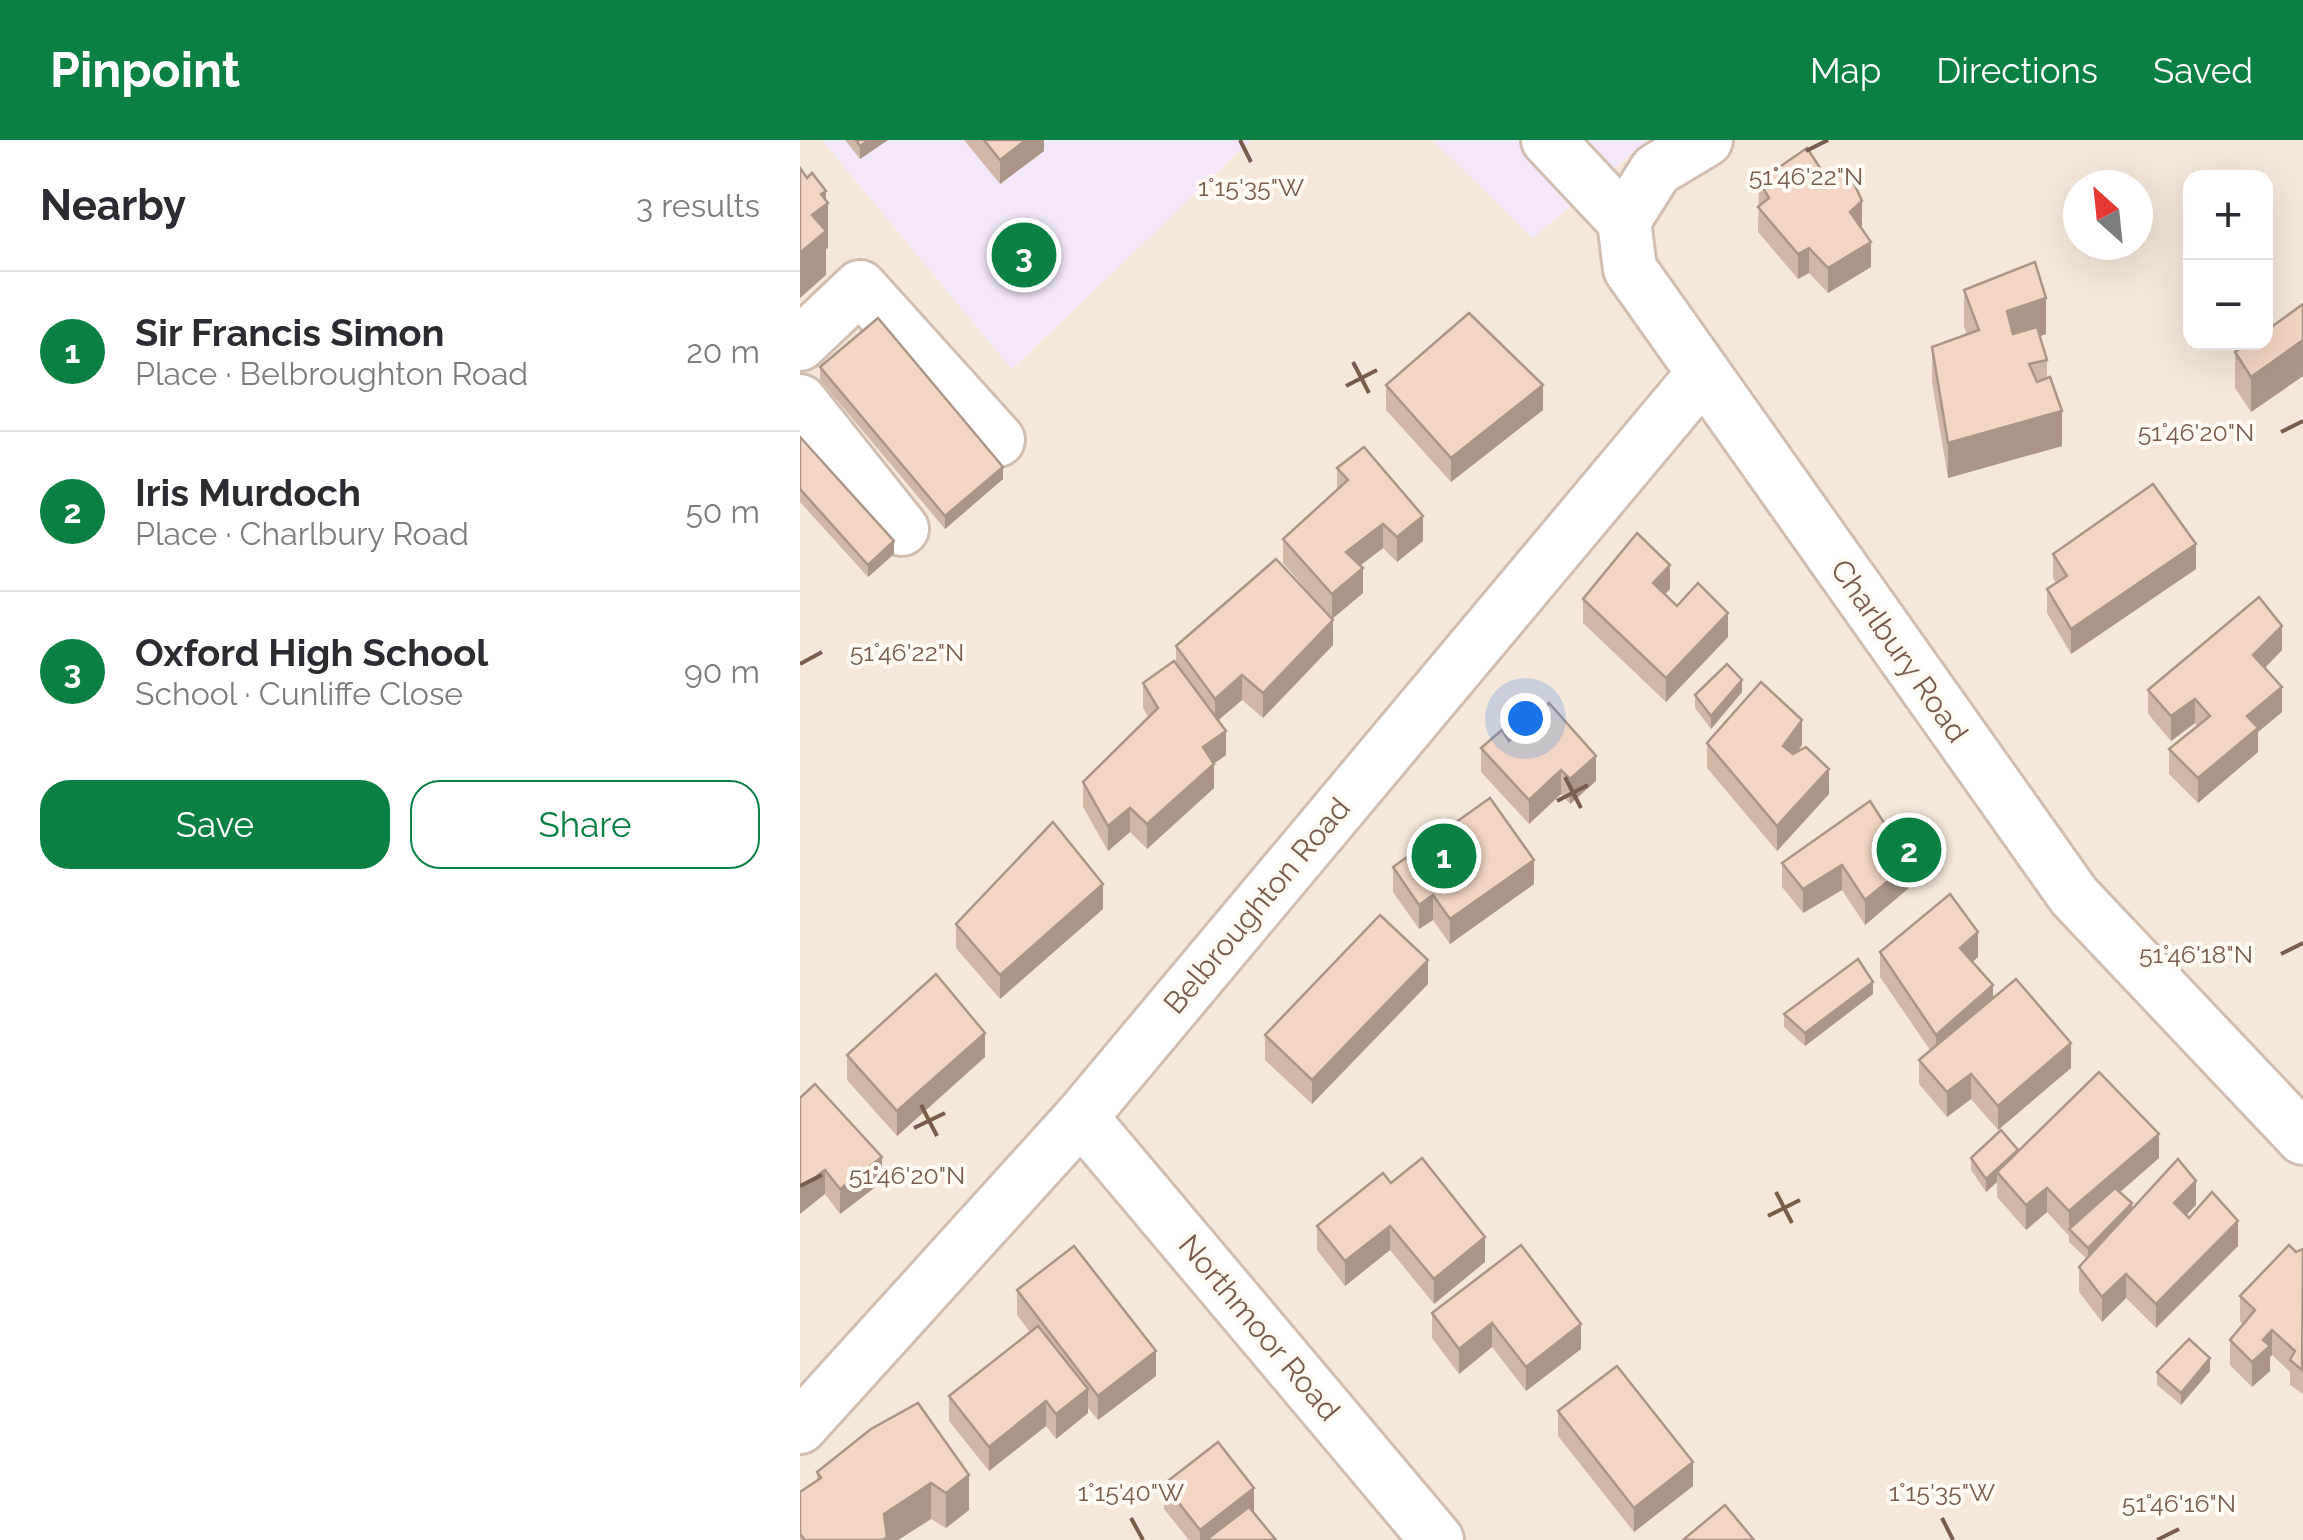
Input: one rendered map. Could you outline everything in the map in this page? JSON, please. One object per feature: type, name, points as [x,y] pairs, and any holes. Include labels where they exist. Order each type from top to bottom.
[{"type":"street","points":[[1548,140],[1624,221],[1656,170],[1706,140]]},
{"type":"street","name":"Charlbury Road","points":[[1624,221],[1630,269],[2074,896],[2303,1138]]},
{"type":"street","points":[[800,344],[860,287],[998,440]]},
{"type":"street","name":"Belbroughton Road","points":[[800,1427],[1081,1117],[1702,375]]},
{"type":"street","points":[[800,401],[902,528]]},
{"type":"street","name":"Northmoor Road","points":[[1081,1117],[1437,1540]]},
{"type":"shaded area","points":[[800,140],[822,140],[1012,369],[1251,140],[1433,140],[1533,238],[1647,140],[2303,140],[2303,1540],[800,1540]]},
{"type":"shaded area","points":[[822,140],[1251,140],[1012,369]]},
{"type":"shaded area","points":[[1433,140],[1647,140],[1533,238]]},
{"type":"building","points":[[984,140],[1026,140],[1000,160]]},
{"type":"building","points":[[1807,148],[1826,177],[1846,166],[1862,201],[1850,212],[1871,242],[1828,268],[1809,248],[1798,254],[1758,207],[1769,198],[1759,181]]},
{"type":"building","points":[[800,168],[807,178],[812,173],[826,191],[821,194],[828,203],[812,215],[826,231],[800,253]]},
{"type":"building","points":[[2035,262],[2046,298],[2007,311],[2013,334],[2037,327],[2047,360],[2029,364],[2037,382],[2050,377],[2062,411],[1948,443],[1932,347],[1979,330],[1964,290]]},
{"type":"building","points":[[2303,304],[2303,340],[2251,377],[2235,352],[2273,350],[2273,326]]},
{"type":"building","points":[[1469,313],[1543,385],[1451,458],[1386,385]]},
{"type":"building","points":[[878,318],[1003,467],[945,516],[820,367]]},
{"type":"building","points":[[800,437],[894,541],[868,565],[800,489]]},
{"type":"building","points":[[1364,447],[1423,516],[1397,537],[1383,524],[1346,552],[1363,568],[1332,594],[1283,539],[1348,480],[1337,468]]},
{"type":"building","points":[[2153,484],[2196,544],[2071,629],[2047,589],[2067,576],[2053,554]]},
{"type":"building","points":[[1637,533],[1670,565],[1653,583],[1677,606],[1698,583],[1728,613],[1666,678],[1583,599]]},
{"type":"building","points":[[1276,559],[1333,620],[1263,693],[1242,675],[1215,699],[1176,646]]},
{"type":"building","points":[[2259,597],[2282,626],[2253,655],[2282,687],[2247,716],[2258,728],[2198,778],[2169,749],[2210,716],[2195,699],[2171,716],[2148,690]]},
{"type":"building","points":[[1174,661],[1226,731],[1203,747],[1214,764],[1147,824],[1130,808],[1108,826],[1083,782],[1158,708],[1143,683]]},
{"type":"building","points":[[1727,664],[1742,680],[1711,716],[1695,695]]},
{"type":"building","points":[[1761,682],[1802,720],[1783,746],[1793,754],[1806,747],[1829,769],[1777,826],[1707,743]]},
{"type":"building","points":[[1549,703],[1596,756],[1570,779],[1561,770],[1529,800],[1481,748],[1502,730],[1509,741],[1522,729],[1517,724],[1524,714],[1531,711],[1535,717]]},
{"type":"building","points":[[1490,798],[1534,860],[1450,919],[1433,895],[1419,905],[1393,867]]},
{"type":"building","points":[[1870,801],[1910,863],[1865,900],[1842,865],[1803,889],[1782,863]]},
{"type":"building","points":[[1053,822],[1103,884],[1000,975],[956,924]]},
{"type":"building","points":[[1950,894],[1978,932],[1960,948],[1993,985],[1936,1035],[1880,952]]},
{"type":"building","points":[[1380,915],[1428,960],[1312,1080],[1265,1035]]},
{"type":"building","points":[[1858,959],[1873,982],[1805,1033],[1784,1014]]},
{"type":"building","points":[[936,974],[985,1033],[897,1111],[847,1055]]},
{"type":"building","points":[[2016,979],[2071,1043],[1998,1106],[1971,1074],[1947,1092],[1919,1060]]},
{"type":"building","points":[[2099,1072],[2159,1134],[2069,1211],[2047,1188],[2026,1205],[1997,1172]]},
{"type":"building","points":[[815,1084],[882,1157],[840,1189],[825,1170],[800,1189],[800,1098]]},
{"type":"building","points":[[2001,1130],[2018,1150],[1986,1179],[1971,1158]]},
{"type":"building","points":[[1422,1158],[1485,1237],[1434,1279],[1390,1226],[1345,1261],[1317,1226],[1383,1173],[1391,1183]]},
{"type":"building","points":[[2178,1159],[2196,1181],[2174,1203],[2189,1218],[2212,1192],[2238,1221],[2156,1304],[2126,1274],[2102,1297],[2079,1267]]},
{"type":"building","points":[[2115,1188],[2132,1203],[2088,1248],[2069,1229]]},
{"type":"building","points":[[1521,1245],[1581,1324],[1526,1367],[1492,1323],[1459,1349],[1432,1313]]},
{"type":"building","points":[[2289,1245],[2296,1252],[2303,1249],[2302,1370],[2290,1360],[2295,1351],[2272,1330],[2263,1340],[2270,1346],[2252,1362],[2230,1340],[2255,1310],[2240,1296]]},
{"type":"building","points":[[1074,1246],[1156,1351],[1098,1396],[1017,1290]]},
{"type":"building","points":[[1038,1326],[1088,1389],[1056,1414],[1046,1401],[989,1447],[949,1396]]},
{"type":"building","points":[[2189,1339],[2210,1358],[2181,1393],[2157,1372]]},
{"type":"building","points":[[1617,1366],[1693,1462],[1634,1508],[1558,1411]]},
{"type":"building","points":[[918,1403],[969,1475],[946,1493],[931,1483],[884,1514],[887,1537],[883,1540],[805,1540],[800,1534],[800,1492],[821,1478],[817,1472],[871,1429]]},
{"type":"building","points":[[1218,1442],[1254,1488],[1200,1530],[1164,1484]]},
{"type":"building","points":[[1725,1505],[1754,1540],[1683,1540]]},
{"type":"building","points":[[1249,1507],[1276,1540],[1206,1540]]},
{"type":"place","name":"Oxford High School","points":[[1024,255]]},
{"type":"place","name":"Iris Murdoch","points":[[1909,850]]},
{"type":"place","name":"Sir Francis Simon","points":[[1444,856]]}]
